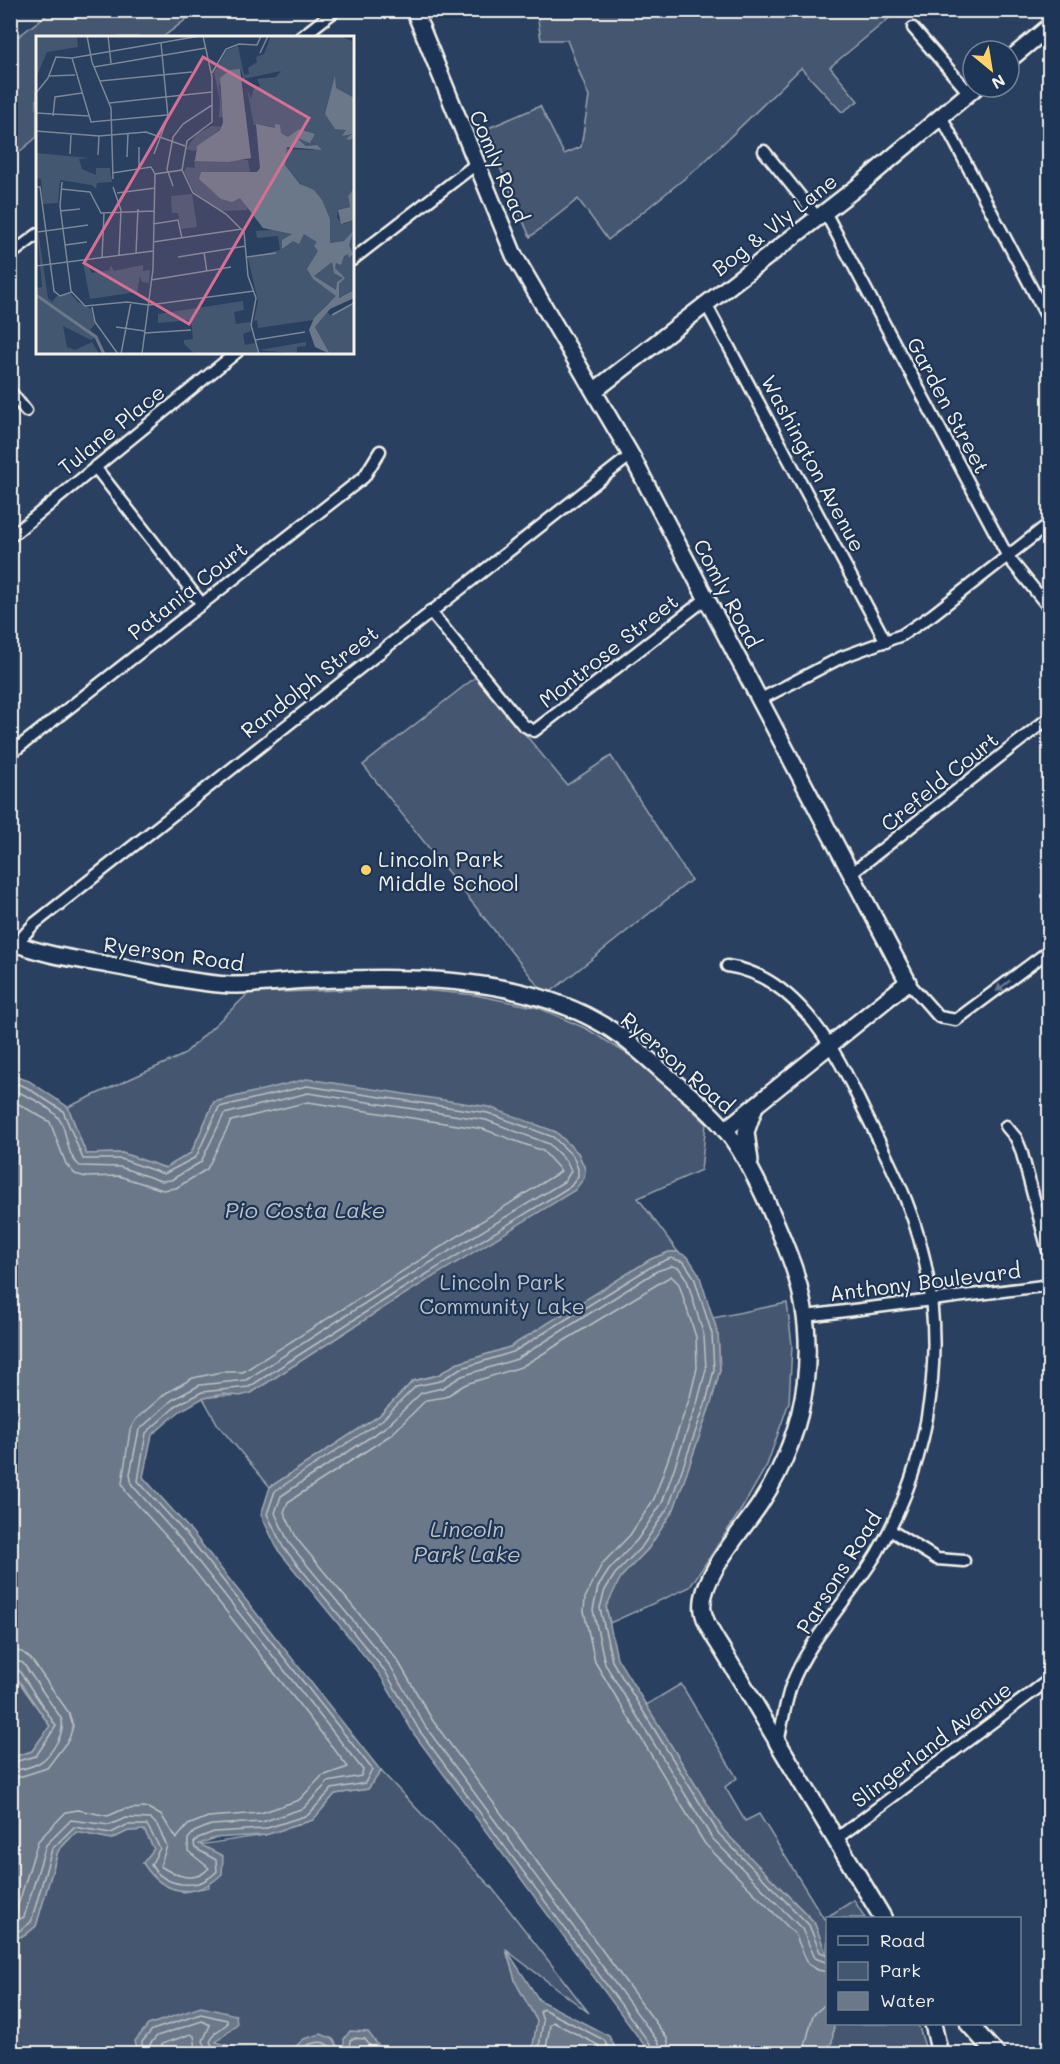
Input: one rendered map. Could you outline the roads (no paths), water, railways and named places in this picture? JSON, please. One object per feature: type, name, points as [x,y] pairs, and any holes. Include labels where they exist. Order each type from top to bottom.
[{"type":"main road","name":"Comly Road","points":[[414,10],[524,275],[631,455],[908,982]]},
{"type":"main road","points":[[1021,50],[1050,26]]},
{"type":"main road","name":"Bog & Vly Lane","points":[[594,391],[821,215],[962,99]]},
{"type":"main road","name":"Ryerson Road","points":[[13,942],[69,958],[203,982],[254,985],[317,980],[422,981],[486,986],[531,996],[571,1009],[608,1028],[638,1050],[726,1130],[765,1200],[793,1263],[806,1316],[808,1362],[806,1388],[792,1442],[770,1488],[713,1573],[705,1589],[703,1602],[708,1626],[778,1743]]},
{"type":"main road","points":[[726,1130],[908,982]]},
{"type":"main road","points":[[755,1107],[747,1124],[746,1140],[749,1159],[765,1200]]},
{"type":"main road","points":[[778,1743],[883,1917]]},
{"type":"main road","points":[[933,2025],[940,2054]]},
{"type":"main road","points":[[970,2025],[996,2054]]},
{"type":"street","points":[[303,36],[336,10]]},
{"type":"street","points":[[913,28],[961,78]]},
{"type":"street","points":[[941,116],[1050,323]]},
{"type":"street","name":"Garden Street","points":[[764,151],[821,215],[1008,556],[1050,609]]},
{"type":"street","points":[[354,258],[476,164]]},
{"type":"street","points":[[10,255],[36,236]]},
{"type":"street","name":"Washington Avenue","points":[[706,304],[886,642]]},
{"type":"street","name":"Tulane Place","points":[[10,537],[235,354]]},
{"type":"street","points":[[10,391],[26,411]]},
{"type":"street","name":"Patania Court","points":[[10,754],[364,477],[380,451]]},
{"type":"street","name":"Randolph Street","points":[[13,942],[430,611],[631,455]]},
{"type":"street","points":[[95,467],[201,604]]},
{"type":"street","points":[[760,699],[842,657],[886,642],[932,615],[1050,523]]},
{"type":"street","name":"Montrose Street","points":[[430,611],[523,725],[532,730],[546,723],[707,598]]},
{"type":"street","name":"Crefeld Court","points":[[852,873],[1050,717]]},
{"type":"street","points":[[908,982],[939,1017],[956,1020],[1050,950]]},
{"type":"street","name":"Parsons Road","points":[[727,966],[748,969],[790,995],[845,1070],[906,1201],[920,1245],[931,1299],[934,1358],[929,1414],[913,1475],[890,1530],[811,1650],[792,1685],[778,1743]]},
{"type":"street","points":[[1006,1125],[1021,1150],[1050,1258]]},
{"type":"street","name":"Anthony Boulevard","points":[[806,1316],[1050,1285]]},
{"type":"street","points":[[890,1530],[937,1559],[964,1561]]},
{"type":"street","name":"Slingerland Avenue","points":[[836,1839],[1050,1680]]},
{"type":"water","name":"Pio Costa Lake","points":[[11,1075],[29,1081],[68,1107],[86,1154],[122,1153],[165,1168],[191,1153],[214,1102],[307,1079],[489,1107],[556,1132],[578,1153],[585,1169],[584,1178],[575,1190],[397,1299],[251,1393],[240,1396],[224,1394],[203,1398],[180,1411],[152,1435],[143,1477],[192,1532],[381,1771],[368,1789],[335,1794],[313,1820],[265,1835],[215,1838],[199,1844],[223,1856],[222,1874],[201,1888],[190,1890],[170,1887],[151,1874],[143,1863],[154,1849],[144,1830],[128,1831],[112,1839],[76,1832],[58,1851],[36,1926],[24,1936],[11,1938],[11,1758],[32,1751],[50,1726],[11,1669]]},
{"type":"water","name":"Lincoln Park Lake","points":[[669,1252],[678,1252],[688,1257],[699,1274],[718,1334],[720,1370],[711,1403],[674,1509],[648,1549],[621,1577],[606,1607],[617,1658],[724,1831],[814,1922],[826,1953],[826,2025],[834,2025],[832,2042],[824,2053],[650,2053],[414,1734],[380,1675],[278,1550],[261,1515],[270,1487],[379,1416],[413,1381],[438,1375],[456,1364],[510,1347],[651,1259]]},
{"type":"water","points":[[506,1949],[539,2000],[609,2036],[618,2053],[532,2052],[537,2021],[516,1983]]},
{"type":"water","points":[[201,2007],[236,2015],[237,2024],[216,2042],[251,2053],[138,2053],[135,2041],[148,2025]]},
{"type":"water","points":[[350,2031],[368,2032],[384,2053],[297,2053],[295,2047],[304,2039],[321,2034],[333,2039],[338,2047],[344,2047],[344,2039]]},
{"type":"place","name":"Lincoln Park Middle School","points":[[366,870]]},
{"type":"park label","name":"Lincoln Park Community Lake","points":[[502,1293]]}]
